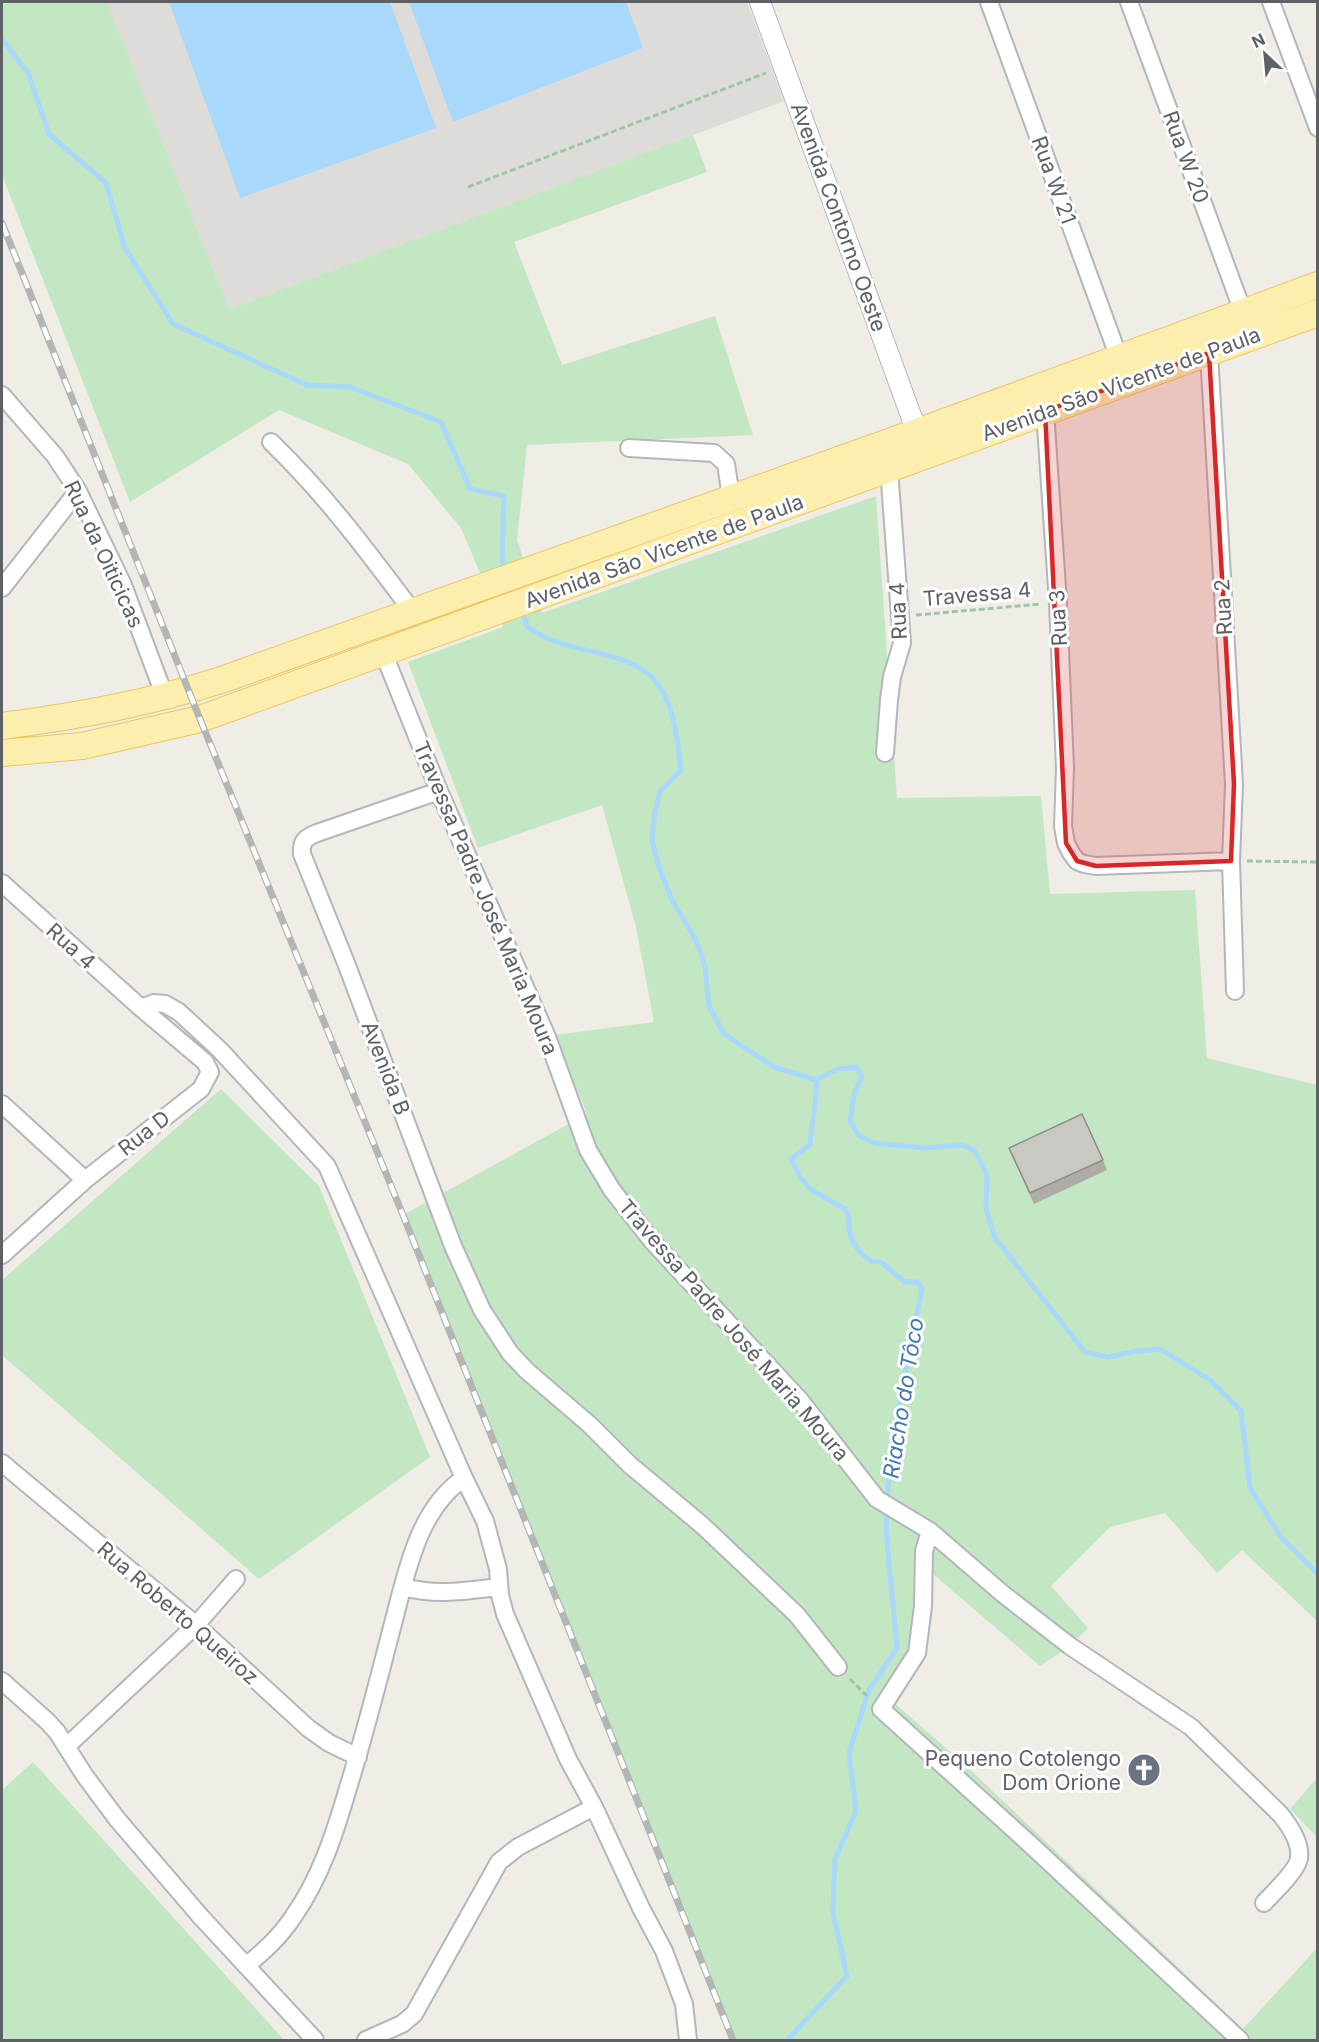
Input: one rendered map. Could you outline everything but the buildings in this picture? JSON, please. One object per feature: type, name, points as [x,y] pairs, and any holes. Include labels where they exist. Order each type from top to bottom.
[{"type":"main road","name":"Avenida São Vicente de Paula","points":[[2,726],[70,717],[165,697],[224,679],[917,432],[1317,285]]},
{"type":"main road","name":"Avenida São Vicente de Paula","points":[[2,753],[82,746],[200,719],[1317,313]]},
{"type":"main road","points":[[686,514],[695,540]]},
{"type":"street","name":"Avenida Contorno Oeste","points":[[760,2],[917,432]]},
{"type":"street","name":"Rua W 21","points":[[989,2],[1119,358]]},
{"type":"street","name":"Rua W 20","points":[[1129,2],[1243,312]]},
{"type":"street","points":[[1271,2],[1317,128]]},
{"type":"street","name":"Rua 2","points":[[1209,353],[1234,784],[1231,861],[1235,991]]},
{"type":"street","name":"Rua da Oiticicas","points":[[2,395],[55,456],[78,491],[123,585],[165,697]]},
{"type":"street","name":"Rua 3","points":[[1046,411],[1058,603],[1065,768],[1063,826],[1066,843],[1077,861],[1096,866],[1231,861]]},
{"type":"street","points":[[271,442],[306,476],[363,545],[413,612]]},
{"type":"street","points":[[629,448],[714,453],[726,464],[731,497]]},
{"type":"street","name":"Rua 4","points":[[885,753],[888,700],[902,643],[889,469]]},
{"type":"street","points":[[2,588],[78,491]]},
{"type":"street","name":"Travessa Padre José Maria Moura","points":[[383,652],[439,791],[548,1037],[584,1139],[612,1190],[653,1242],[800,1399],[877,1499],[930,1531],[1003,1594],[1070,1646],[1191,1726],[1280,1814],[1292,1831],[1300,1858],[1264,1904]]},
{"type":"street","name":"Avenida B","points":[[439,791],[317,833],[305,838],[301,845],[302,854],[346,963],[453,1246],[482,1310],[510,1353],[527,1371],[590,1425],[630,1465],[703,1526],[789,1607],[838,1667]]},
{"type":"street","name":"Rua 4","points":[[2,883],[141,1008]]},
{"type":"street","points":[[141,1008],[154,1003],[165,1004],[179,1012],[220,1050],[327,1166],[485,1521],[498,1569],[500,1595],[509,1624],[568,1759],[664,1951],[684,2004],[688,2040]]},
{"type":"street","name":"Rua D","points":[[2,1254],[85,1180],[201,1089],[210,1072],[205,1062],[141,1008]]},
{"type":"street","points":[[2,1104],[85,1180]]},
{"type":"street","name":"Rua Roberto Queiroz","points":[[2,1463],[196,1625],[308,1728],[329,1743],[358,1757]]},
{"type":"street","points":[[246,1966],[274,1942],[293,1917],[313,1884],[337,1826],[358,1757],[403,1587],[420,1538],[431,1513],[444,1494],[464,1478]]},
{"type":"street","points":[[930,1531],[924,1551],[923,1606],[917,1653],[881,1709],[1240,2040]]},
{"type":"street","points":[[67,1746],[196,1625],[236,1579]]},
{"type":"street","points":[[403,1587],[425,1593],[450,1593],[499,1587]]},
{"type":"street","points":[[2,1681],[47,1721],[117,1819],[246,1966],[315,2040]]},
{"type":"street","points":[[366,2040],[402,2024],[414,2014],[500,1862],[518,1847],[594,1807]]},
{"type":"path","points":[[468,188],[784,67]]},
{"type":"path","name":"Travessa 4","points":[[899,616],[1058,603]]},
{"type":"path","points":[[1231,861],[1317,862]]},
{"type":"path","points":[[838,1667],[881,1709]]},
{"type":"highlighted area","points":[[1209,353],[1234,784],[1231,861],[1096,866],[1077,861],[1066,843],[1045,411]]},
{"type":"shaded area","points":[[107,2],[747,2],[784,101],[229,309]]},
{"type":"green space","points":[[2,2],[107,2],[229,309],[693,135],[707,172],[514,242],[562,365],[715,316],[753,435],[527,445],[517,540],[542,613],[876,496],[897,798],[1041,796],[1050,894],[1195,890],[1207,1058],[1317,1085],[1317,1621],[1242,1550],[1217,1573],[1165,1513],[1110,1527],[1051,1586],[1088,1628],[1070,1646],[1040,1666],[926,1568],[921,1655],[893,1702],[961,1761],[1243,2029],[1317,1948],[1317,2040],[733,2040],[403,1215],[587,1114],[555,1035],[654,1022],[636,927],[602,805],[478,848],[408,662],[503,627],[461,528],[408,464],[279,410],[130,502],[2,175]]},
{"type":"green space","points":[[221,1089],[319,1186],[430,1457],[259,1579],[2,1355],[2,1280]]},
{"type":"green space","points":[[33,1762],[284,2040],[2,2040],[2,1790]]},
{"type":"green space","points":[[1317,1778],[1317,1837],[1290,1809]]},
{"type":"water","points":[[169,2],[390,2],[436,128],[240,198]]},
{"type":"water","points":[[409,2],[626,2],[643,48],[453,122]]},
{"type":"waterway","points":[[2,39],[28,73],[49,134],[106,183],[125,248],[173,324],[307,385],[350,387],[441,422],[470,489],[504,496],[502,560],[506,570]]},
{"type":"waterway","points":[[522,610],[527,625],[532,630],[568,645],[618,658],[646,672],[657,683],[668,703],[675,725],[681,770],[660,791],[652,841],[672,900],[696,940],[705,966],[709,1006],[724,1034],[774,1067],[816,1080],[838,1069],[856,1067],[862,1077],[854,1094],[850,1121],[859,1136],[874,1143],[924,1148],[963,1145],[975,1151],[987,1175],[986,1209],[995,1238],[1085,1352],[1108,1357],[1160,1349],[1210,1380],[1241,1411],[1250,1487],[1280,1536],[1318,1574]]},
{"type":"waterway","name":"Riacho do Tôco","points":[[787,2040],[847,1976],[833,1913],[835,1859],[856,1811],[849,1753],[869,1690],[897,1648],[886,1531],[890,1449],[922,1289],[917,1282],[905,1282],[881,1262],[870,1261],[861,1253],[852,1241],[849,1217],[845,1209],[810,1189],[800,1177],[791,1159],[810,1145],[816,1080]]},
{"type":"railway","points":[[2,223],[733,2040]]},
{"type":"place","name":"Pequeno Cotolengo Dom Orione","points":[[1144,1770]]}]
